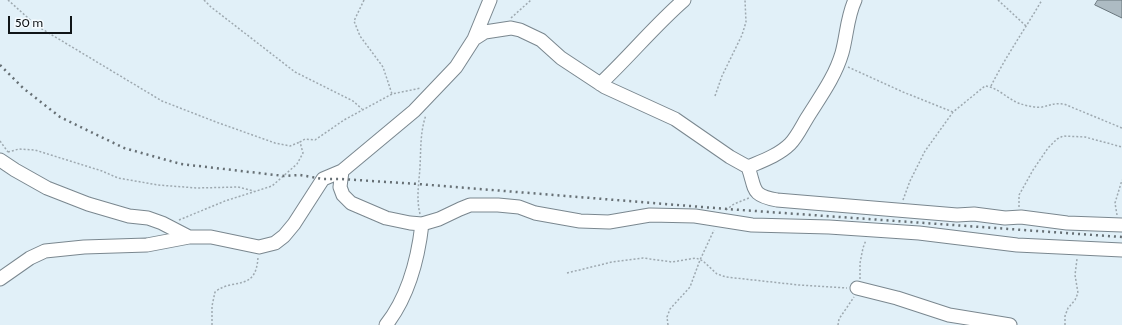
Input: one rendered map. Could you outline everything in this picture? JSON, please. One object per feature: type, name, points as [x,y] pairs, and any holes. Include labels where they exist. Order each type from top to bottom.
[{"type":"street","points":[[0,279],[30,258],[45,252],[84,247],[147,245],[189,237],[211,237],[259,247],[275,242],[284,236],[294,224],[323,179],[342,171],[414,111],[456,67],[474,39],[490,0]]},
{"type":"street","points":[[600,84],[684,0]]},
{"type":"street","points":[[748,167],[768,158],[791,143],[826,89],[839,63],[849,16],[855,0]]},
{"type":"street","points":[[474,39],[485,32],[511,28],[520,30],[541,40],[560,58],[600,84],[628,99],[675,119],[730,157],[748,167],[753,185],[758,194],[766,198],[957,216],[974,214],[1005,218],[1021,217],[1067,223],[1121,225]]},
{"type":"street","points":[[0,156],[15,170],[47,188],[88,204],[130,216],[148,218],[162,223],[189,237]]},
{"type":"street","points":[[342,171],[340,187],[343,195],[351,203],[386,218],[422,224],[439,219],[460,209],[482,204],[519,207],[535,213],[580,221],[609,222],[650,215],[695,216],[752,225],[829,227],[919,233],[1017,244],[1078,249],[1122,250]]},
{"type":"street","points":[[386,325],[401,302],[413,270],[421,238],[422,224]]},
{"type":"street","points":[[857,288],[897,298],[950,315],[1010,325]]},
{"type":"path","points":[[8,0],[37,26],[162,101],[275,143],[290,146],[305,140],[315,140],[344,120],[392,94],[410,89],[439,86]]},
{"type":"path","points":[[204,0],[221,15],[295,72],[353,101],[362,109]]},
{"type":"path","points":[[364,0],[354,21],[360,36],[383,67],[392,94]]},
{"type":"path","points":[[494,30],[514,16],[531,0]]},
{"type":"path","points":[[715,96],[722,76],[742,35],[746,22],[745,0]]},
{"type":"path","points":[[998,0],[1027,26]]},
{"type":"path","points":[[990,87],[1001,66],[1042,0]]},
{"type":"path","points":[[839,63],[953,112]]},
{"type":"path","points":[[899,210],[910,181],[925,151],[953,112],[985,86],[990,87],[1006,98],[1020,104],[1033,107],[1042,107],[1055,103],[1064,104],[1122,128]]},
{"type":"path","points":[[422,224],[417,196],[422,124],[427,111]]},
{"type":"path","points":[[1021,217],[1018,204],[1019,195],[1048,148],[1057,139],[1063,136],[1085,137],[1122,147]]},
{"type":"path","points":[[162,223],[182,219],[225,201],[272,186],[297,164],[303,153],[300,142]]},
{"type":"path","points":[[0,156],[19,149],[35,150],[102,171],[118,178],[158,185],[197,188],[238,188],[256,192]]},
{"type":"path","points":[[1121,225],[1115,203],[1122,180]]},
{"type":"path","points":[[668,325],[667,318],[670,309],[690,287],[717,219],[734,204],[758,194]]},
{"type":"path","points":[[212,325],[212,306],[215,292],[220,288],[249,280],[257,268],[259,247]]},
{"type":"path","points":[[1065,325],[1065,316],[1068,308],[1075,300],[1078,293],[1075,275],[1078,249]]},
{"type":"path","points":[[566,273],[612,262],[644,258],[672,262],[696,258],[718,274],[726,277],[800,285],[857,288]]},
{"type":"building","points":[[1098,0],[1122,0],[1122,18],[1095,5]]},
{"type":"railway","points":[[0,65],[23,88],[60,117],[124,148],[181,164],[284,176],[300,175],[323,179],[418,184],[727,209],[1122,237]]}]
